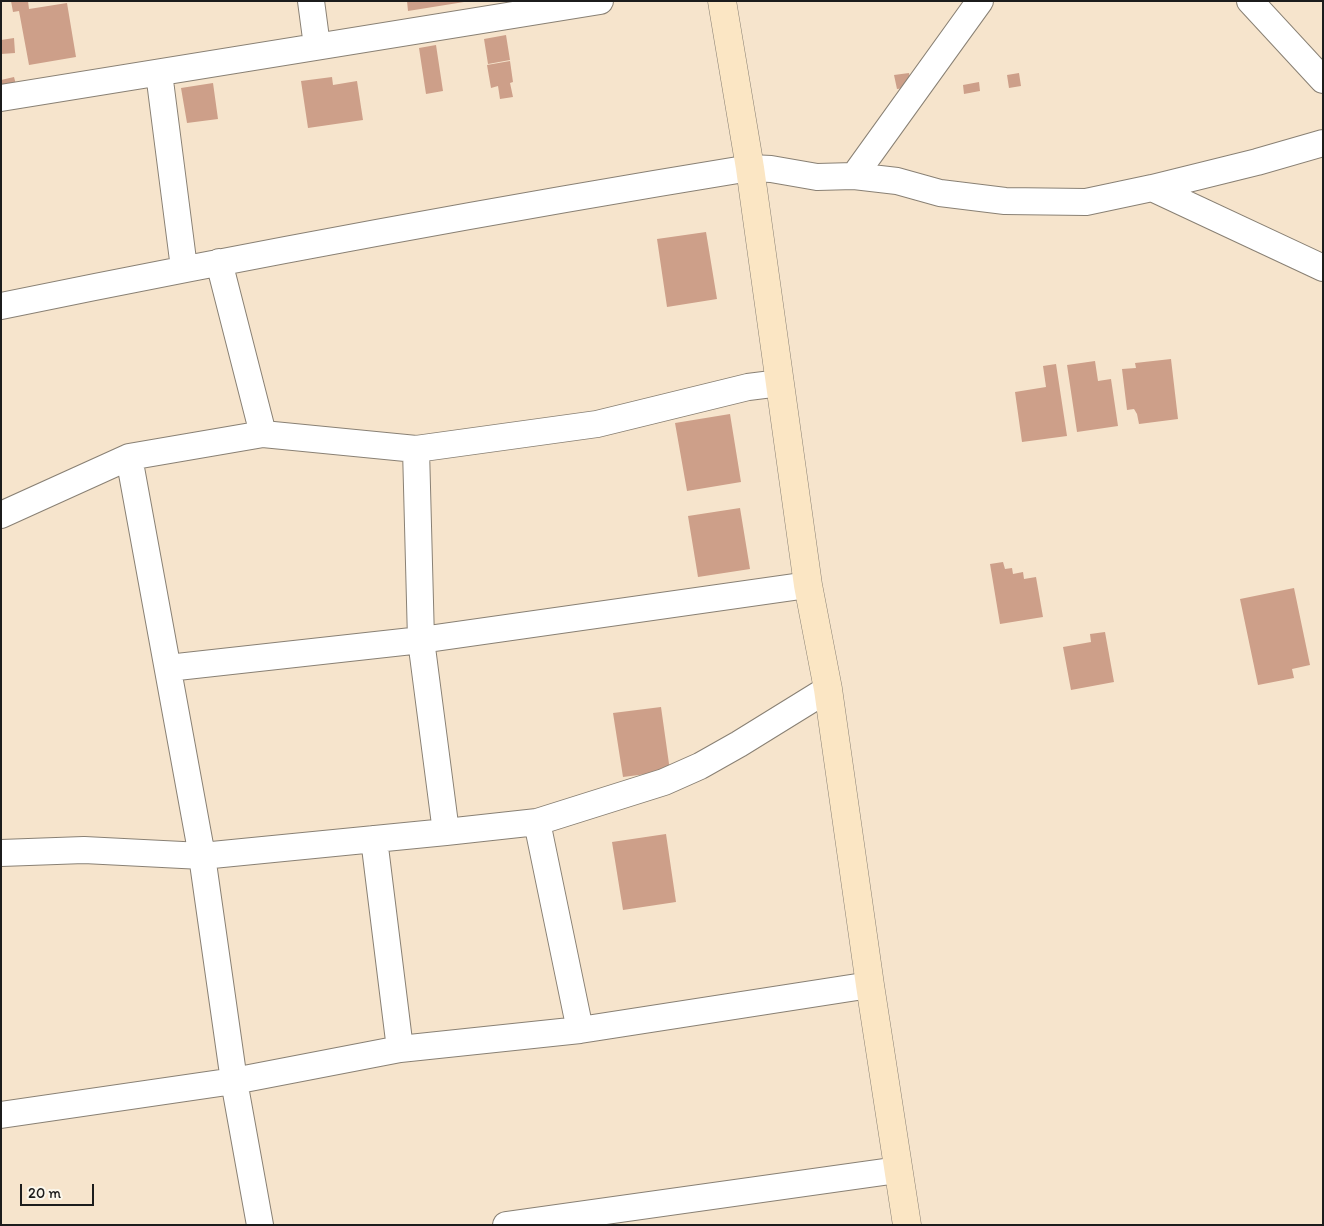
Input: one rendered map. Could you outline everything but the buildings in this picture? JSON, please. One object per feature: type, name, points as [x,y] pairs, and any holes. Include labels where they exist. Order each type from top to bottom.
[{"type":"street","points":[[311,1],[317,46]]},
{"type":"street","points":[[1,98],[600,1]]},
{"type":"street","points":[[722,1],[750,168],[808,585],[828,689],[870,985],[907,1225]]},
{"type":"street","points":[[854,176],[980,1]]},
{"type":"street","points":[[1250,1],[1323,80]]},
{"type":"street","points":[[159,73],[184,268]]},
{"type":"street","points":[[1,306],[184,268],[750,168],[817,177],[854,176],[897,181],[940,193],[1005,201],[1086,202],[1257,162],[1323,143]]},
{"type":"street","points":[[1152,188],[1323,268]]},
{"type":"street","points":[[219,262],[263,434]]},
{"type":"street","points":[[1,515],[128,457],[263,434],[416,449],[597,424],[748,388],[780,383]]},
{"type":"street","points":[[416,449],[421,640],[446,832]]},
{"type":"street","points":[[128,457],[202,856],[234,1081],[260,1225]]},
{"type":"street","points":[[168,668],[421,640],[808,585]]},
{"type":"street","points":[[1,853],[84,850],[202,856],[537,822],[664,782],[700,766],[740,744],[828,689]]},
{"type":"street","points":[[537,822],[580,1030]]},
{"type":"street","points":[[374,839],[400,1049]]},
{"type":"street","points":[[1,1115],[234,1081],[400,1049],[580,1030],[870,985]]},
{"type":"street","points":[[506,1225],[898,1170]]}]
